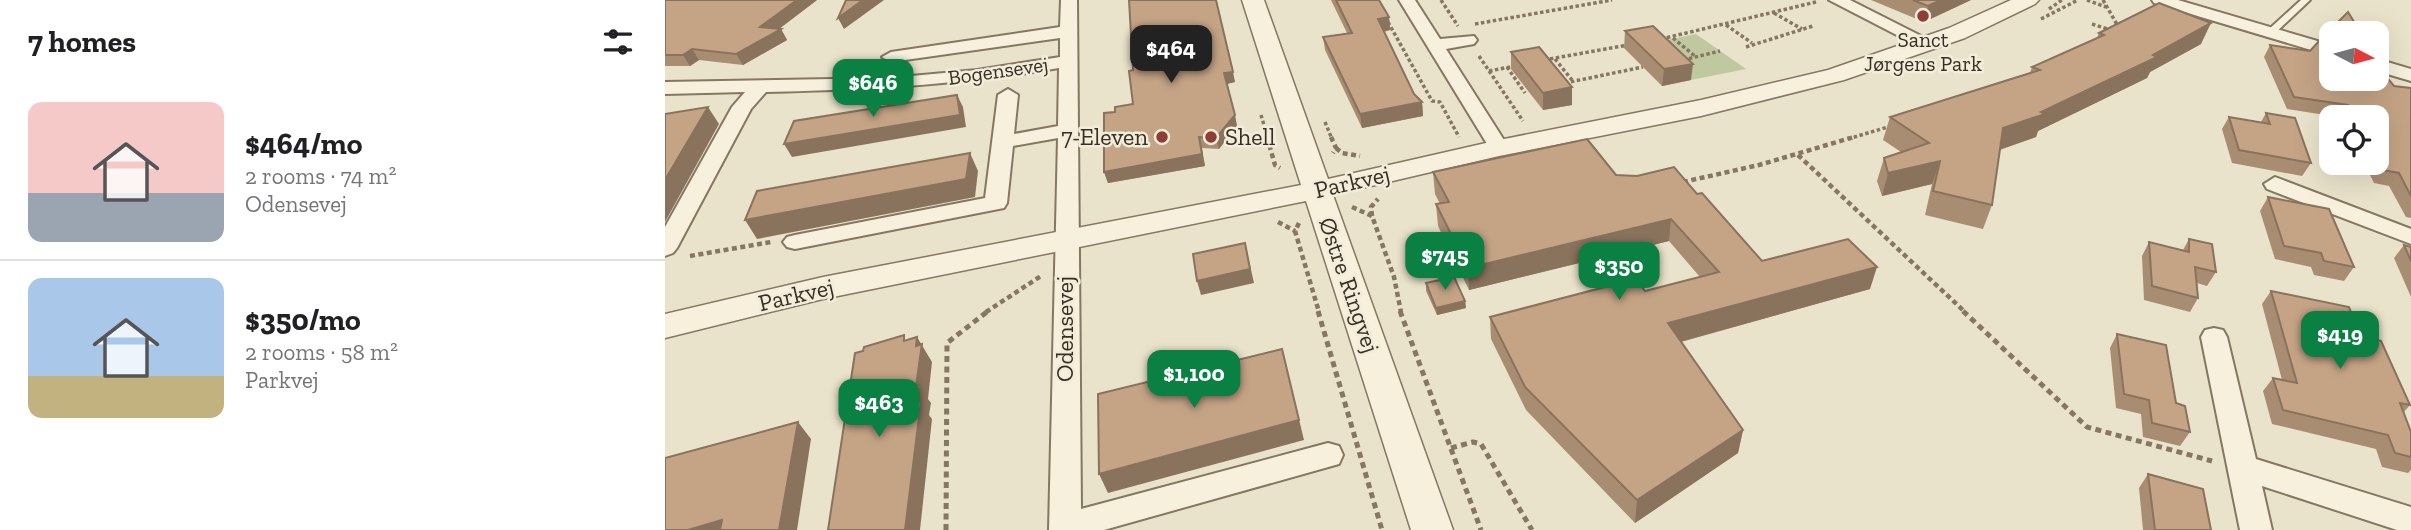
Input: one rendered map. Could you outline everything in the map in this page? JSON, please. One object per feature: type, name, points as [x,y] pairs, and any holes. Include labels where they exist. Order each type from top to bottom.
[{"type":"street","name":"Odensevej","points":[[1069,0],[1065,238],[1065,528],[1328,455]]},
{"type":"street","name":"Østre Ringvej","points":[[1253,0],[1432,530]]},
{"type":"street","points":[[1407,0],[1499,148]]},
{"type":"street","points":[[1837,0],[1926,43]]},
{"type":"street","name":"Parkvej","points":[[665,327],[823,288],[1317,190],[1782,88],[1836,75],[1926,43],[2028,0]]},
{"type":"street","points":[[2160,0],[2319,47]]},
{"type":"street","points":[[891,57],[1013,30],[1069,30]]},
{"type":"street","points":[[1435,45],[1470,32]]},
{"type":"street","name":"Bogensevej","points":[[665,88],[901,83],[977,76],[1069,61]]},
{"type":"street","points":[[2389,69],[2411,75]]},
{"type":"street","points":[[671,253],[742,107],[759,88]]},
{"type":"street","points":[[795,242],[996,204],[1008,95]]},
{"type":"street","points":[[1003,142],[1067,130]]},
{"type":"street","points":[[2275,184],[2411,237]]},
{"type":"street","points":[[2214,337],[2256,530]]},
{"type":"street","points":[[2243,467],[2411,521]]},
{"type":"lane","points":[[2270,33],[2306,0]]},
{"type":"path","points":[[1441,0],[1470,32],[1489,71],[1525,124]]},
{"type":"path","points":[[1470,32],[1612,0]]},
{"type":"path","points":[[2087,0],[2107,7]]},
{"type":"path","points":[[2092,24],[2122,35],[2103,0]]},
{"type":"path","points":[[1659,40],[1820,1]]},
{"type":"path","points":[[1382,11],[1432,101],[1440,102],[1459,137]]},
{"type":"path","points":[[1773,13],[1802,29]]},
{"type":"path","points":[[1725,24],[1752,43]]},
{"type":"path","points":[[1746,47],[1813,26]]},
{"type":"path","points":[[1673,37],[1696,57]]},
{"type":"path","points":[[1542,61],[1633,44]]},
{"type":"path","points":[[1676,62],[1720,51]]},
{"type":"path","points":[[1554,59],[1572,80]]},
{"type":"path","points":[[1489,71],[1518,65]]},
{"type":"path","points":[[1507,67],[1525,93]]},
{"type":"path","points":[[1557,87],[1572,80],[1643,67]]},
{"type":"path","points":[[1680,183],[1798,155],[1892,126]]},
{"type":"path","points":[[1335,148],[1350,156],[1363,156]]},
{"type":"path","points":[[1798,155],[2087,428],[2243,467]]},
{"type":"path","points":[[1295,231],[1317,190],[1373,216]]},
{"type":"path","points":[[1381,197],[1371,207],[1394,277],[1397,302],[1481,530]]},
{"type":"path","points":[[1271,222],[1283,223],[1295,231],[1382,530]]},
{"type":"path","points":[[671,253],[790,239],[795,242]]},
{"type":"path","points":[[946,530],[947,343],[995,305],[1050,270]]},
{"type":"path","points":[[1451,448],[1473,442],[1481,444],[1532,530]]},
{"type":"green space","points":[[1696,34],[1746,69],[1691,80],[1652,43]]},
{"type":"building","points":[[665,0],[797,0],[760,27],[781,29],[736,54],[692,49],[683,55],[665,55]]},
{"type":"building","points":[[846,0],[863,0],[838,18]]},
{"type":"building","points":[[1129,0],[1216,0],[1233,72],[1224,73],[1235,115],[1216,138],[1199,137],[1202,154],[1104,172],[1104,113],[1115,112],[1115,107],[1133,104],[1129,71],[1133,70]]},
{"type":"building","points":[[1336,0],[1379,0],[1389,17],[1378,19],[1414,94],[1422,102],[1360,114],[1323,37],[1352,33]]},
{"type":"building","points":[[1913,0],[1941,0],[1928,6]]},
{"type":"building","points":[[2159,3],[2211,23],[2153,55],[2157,57],[2041,112],[2045,114],[2003,128],[1992,205],[1933,191],[1940,161],[1888,173],[1884,158],[1929,143],[1890,117],[2040,70],[2032,67],[2104,35],[2099,33]]},
{"type":"building","points":[[2348,12],[2354,21],[2339,21]]},
{"type":"building","points":[[1653,26],[1693,64],[1664,69],[1625,31]]},
{"type":"building","points":[[2319,41],[2319,91],[2389,91],[2389,80],[2394,86],[2411,88],[2411,196],[2399,173],[2389,171],[2389,105],[2348,105],[2294,97],[2270,45],[2310,51]]},
{"type":"building","points":[[1539,47],[1572,87],[1543,93],[1511,52]]},
{"type":"building","points":[[957,95],[960,115],[784,144],[794,121]]},
{"type":"building","points":[[708,107],[665,180],[665,114]]},
{"type":"building","points":[[2266,113],[2295,118],[2311,163],[2239,150],[2229,117],[2270,124]]},
{"type":"building","points":[[1587,139],[1616,175],[1637,176],[1674,167],[1697,194],[1702,193],[1762,261],[1848,239],[1877,267],[1668,323],[1743,430],[1637,500],[1525,387],[1490,317],[1636,279],[1645,291],[1719,272],[1671,219],[1468,268],[1436,204],[1449,202],[1433,172]]},
{"type":"building","points":[[970,153],[966,179],[745,220],[757,191]]},
{"type":"building","points":[[2268,197],[2329,209],[2354,267],[2324,261],[2321,253],[2284,246]]},
{"type":"building","points":[[2189,239],[2212,244],[2216,272],[2195,267],[2198,298],[2152,286],[2149,242],[2189,252]]},
{"type":"building","points":[[1245,243],[1250,269],[1197,281],[1193,254]]},
{"type":"building","points":[[2404,245],[2411,247],[2411,261]]},
{"type":"building","points":[[1454,277],[1465,301],[1436,308],[1426,283]]},
{"type":"building","points":[[2271,291],[2349,307],[2361,337],[2381,341],[2410,405],[2400,403],[2411,432],[2411,457],[2395,453],[2388,435],[2283,410],[2273,378],[2297,383]]},
{"type":"building","points":[[2117,334],[2166,345],[2176,403],[2185,406],[2190,432],[2152,423],[2149,400],[2124,394]]},
{"type":"building","points":[[904,335],[904,341],[917,337],[916,346],[922,344],[916,386],[920,385],[918,402],[921,401],[905,530],[828,530],[855,353],[863,351],[864,347]]},
{"type":"building","points":[[1282,349],[1299,420],[1099,474],[1098,394]]},
{"type":"building","points":[[798,422],[779,530],[720,530],[722,520],[688,530],[665,530],[665,458]]},
{"type":"building","points":[[2148,474],[2203,489],[2211,530],[2155,530]]},
{"type":"place","name":"Sanct Jørgens Park","points":[[1923,16]]},
{"type":"place","name":"7-Eleven","points":[[1162,137]]},
{"type":"place","name":"Shell","points":[[1211,137]]}]
